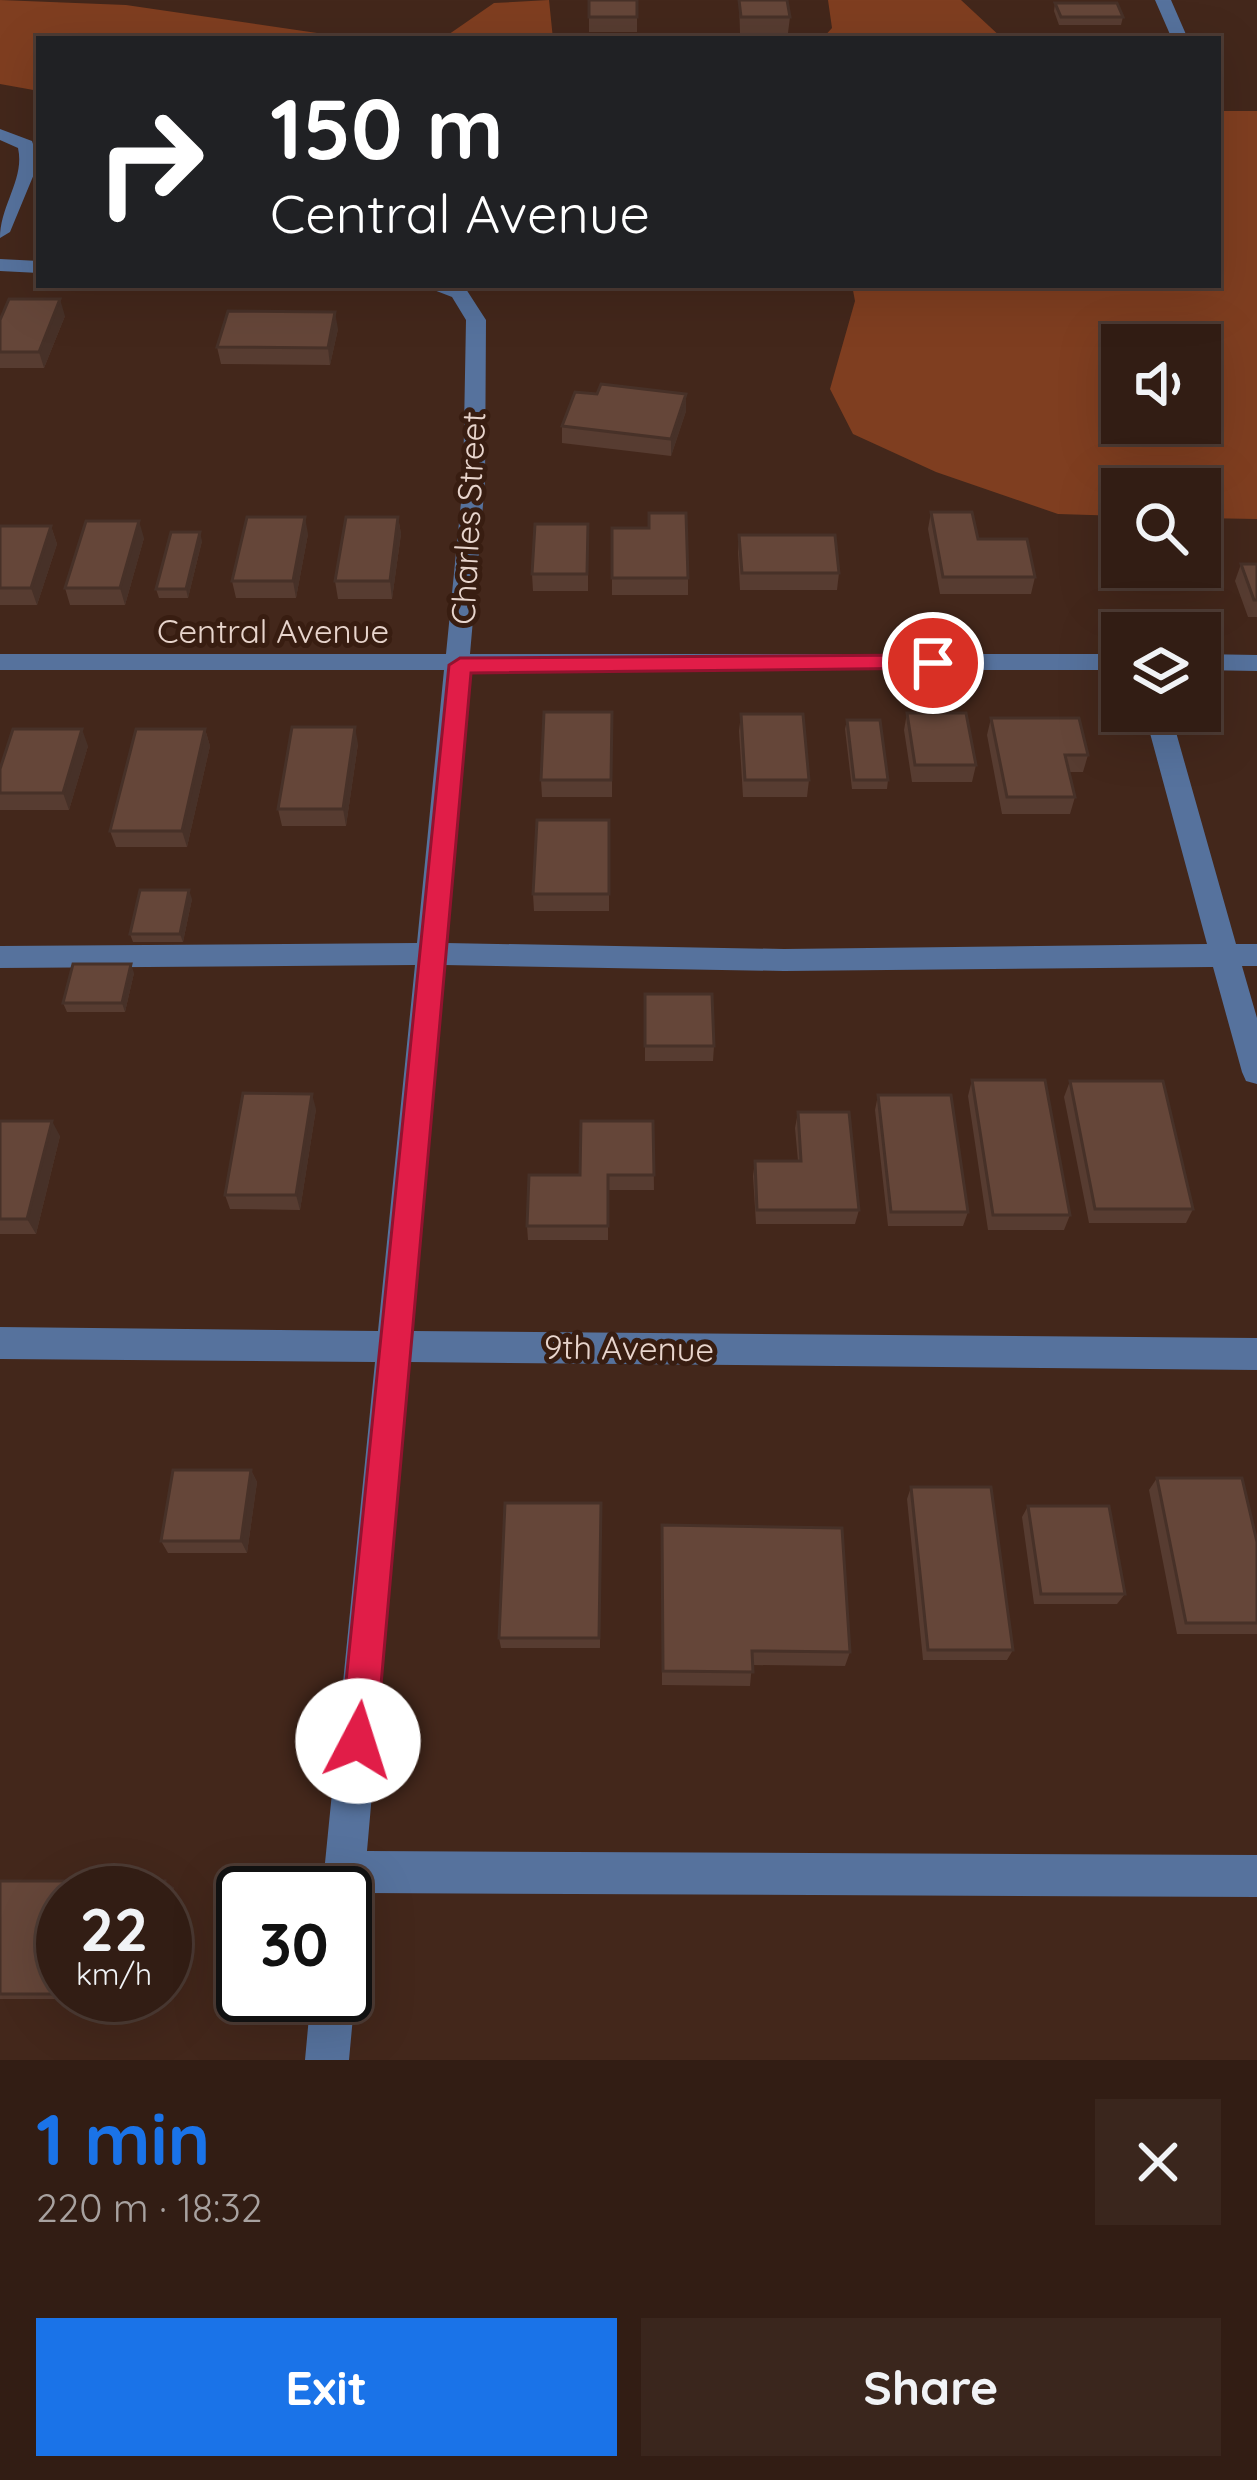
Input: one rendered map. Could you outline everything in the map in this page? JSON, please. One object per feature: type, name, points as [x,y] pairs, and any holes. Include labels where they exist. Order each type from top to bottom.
[{"type":"street","points":[[1163,0],[1179,36]]},
{"type":"street","points":[[0,134],[26,145],[31,167],[0,232]]},
{"type":"street","points":[[0,266],[36,266]]},
{"type":"street","name":"Charles Street","points":[[346,1866],[474,482],[476,320],[445,289]]},
{"type":"street","name":"Central Avenue","points":[[0,662],[1101,662]]},
{"type":"street","points":[[1221,662],[1257,663]]},
{"type":"street","points":[[1163,732],[1257,1072]]},
{"type":"street","points":[[0,957],[433,954],[784,960],[1257,955]]},
{"type":"street","name":"9th Avenue","points":[[0,1343],[1257,1354]]},
{"type":"street","points":[[372,1882],[1257,1876]]},
{"type":"street","points":[[327,2060],[331,2022]]},
{"type":"shaded area","points":[[0,0],[126,5],[338,36],[36,36],[36,90],[0,84]]},
{"type":"shaded area","points":[[549,0],[553,36],[446,36],[494,3]]},
{"type":"shaded area","points":[[828,0],[961,0],[1000,36],[825,36],[832,28]]},
{"type":"shaded area","points":[[1221,111],[1257,111],[1257,519],[1221,518],[1221,468],[1101,468],[1101,515],[1058,514],[936,472],[853,434],[830,389],[855,301],[853,288],[1221,288]]},
{"type":"building","points":[[589,0],[637,0],[637,17],[589,17]]},
{"type":"building","points":[[739,0],[787,0],[790,17],[741,17]]},
{"type":"building","points":[[1055,3],[1117,3],[1123,17],[1061,17]]},
{"type":"building","points":[[9,299],[60,299],[39,352],[0,352],[0,320]]},
{"type":"building","points":[[228,311],[335,312],[328,348],[217,347]]},
{"type":"building","points":[[601,384],[686,394],[671,439],[562,426],[575,392],[597,394]]},
{"type":"building","points":[[931,512],[972,512],[978,539],[1027,539],[1035,577],[943,577]]},
{"type":"building","points":[[649,513],[686,513],[688,578],[612,578],[612,528],[649,528]]},
{"type":"building","points":[[247,517],[305,517],[293,581],[232,581]]},
{"type":"building","points":[[346,517],[398,517],[390,581],[335,581]]},
{"type":"building","points":[[86,521],[139,521],[120,588],[65,588]]},
{"type":"building","points":[[535,524],[588,524],[587,574],[532,574]]},
{"type":"building","points":[[0,526],[51,526],[31,588],[0,588]]},
{"type":"building","points":[[171,532],[200,532],[186,589],[156,589]]},
{"type":"building","points":[[739,535],[835,535],[839,573],[742,573]]},
{"type":"building","points":[[1241,564],[1257,564],[1257,600],[1254,600]]},
{"type":"building","points":[[544,712],[612,712],[611,780],[541,780]]},
{"type":"building","points":[[907,713],[966,713],[976,765],[915,765]]},
{"type":"building","points":[[741,714],[803,714],[809,780],[745,780]]},
{"type":"building","points":[[991,718],[1079,718],[1088,755],[1065,755],[1075,797],[1007,797]]},
{"type":"building","points":[[847,720],[880,720],[888,780],[854,780]]},
{"type":"building","points":[[292,727],[355,727],[343,809],[278,809]]},
{"type":"building","points":[[13,729],[82,729],[63,793],[0,793],[0,769]]},
{"type":"building","points":[[136,729],[205,729],[182,831],[110,831]]},
{"type":"building","points":[[537,820],[609,820],[609,894],[533,894]]},
{"type":"building","points":[[140,890],[189,890],[180,934],[130,934]]},
{"type":"building","points":[[73,964],[131,964],[122,1003],[63,1003]]},
{"type":"building","points":[[645,994],[712,994],[714,1046],[645,1046]]},
{"type":"building","points":[[972,1080],[1045,1080],[1070,1215],[993,1215]]},
{"type":"building","points":[[1070,1081],[1163,1081],[1193,1209],[1095,1209]]},
{"type":"building","points":[[243,1093],[312,1094],[296,1195],[225,1195]]},
{"type":"building","points":[[878,1095],[951,1095],[968,1212],[891,1212]]},
{"type":"building","points":[[798,1112],[849,1112],[859,1210],[757,1210],[755,1161],[801,1161]]},
{"type":"building","points":[[0,1121],[52,1121],[27,1219],[0,1219]]},
{"type":"building","points":[[581,1121],[653,1121],[654,1175],[608,1175],[608,1226],[527,1226],[529,1175],[580,1175]]},
{"type":"building","points":[[173,1470],[251,1470],[241,1541],[161,1541]]},
{"type":"building","points":[[1157,1478],[1242,1478],[1257,1542],[1257,1623],[1186,1623]]},
{"type":"building","points":[[911,1487],[991,1487],[1013,1650],[928,1650]]},
{"type":"building","points":[[505,1503],[601,1503],[599,1638],[499,1638]]},
{"type":"building","points":[[1028,1506],[1109,1506],[1125,1594],[1041,1594]]},
{"type":"building","points":[[662,1525],[842,1528],[850,1652],[752,1651],[753,1672],[663,1671]]},
{"type":"building","points":[[0,1881],[36,1881],[36,1994],[0,1994]]},
{"type":"route","points":[[358,1741],[460,665],[933,663]]}]
